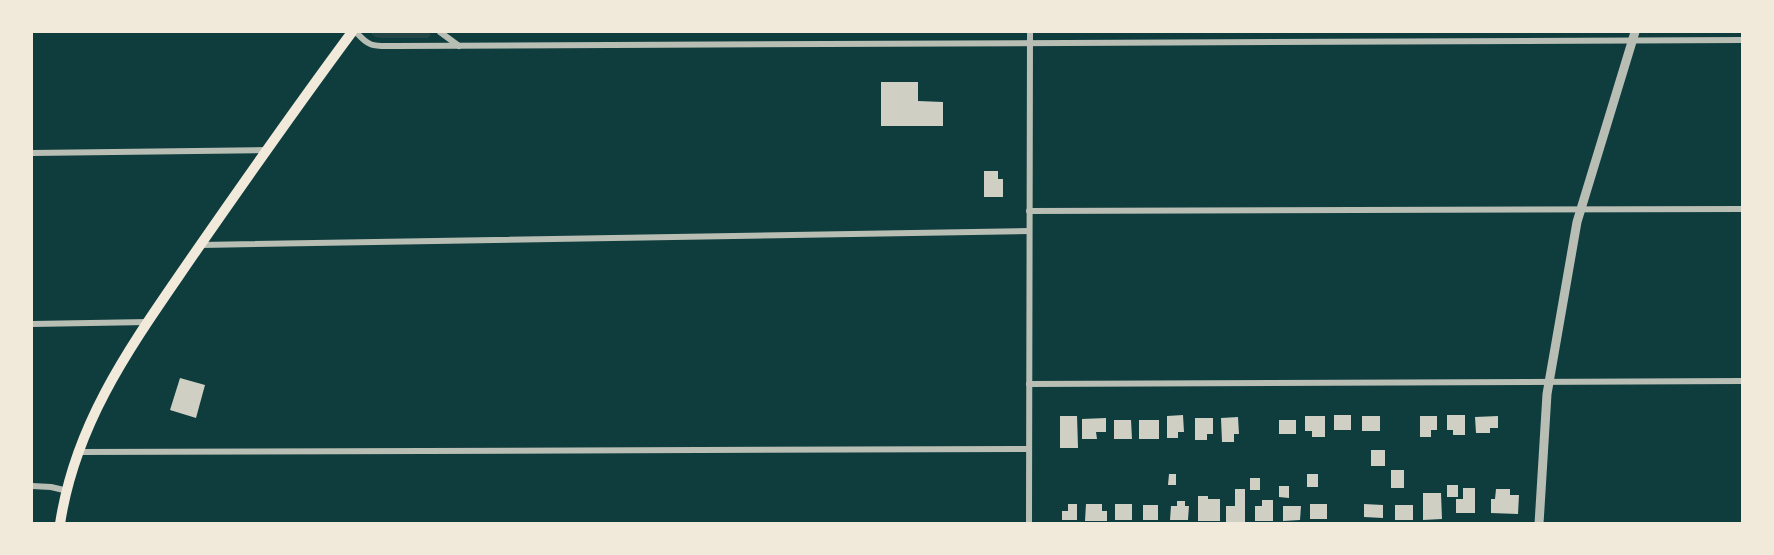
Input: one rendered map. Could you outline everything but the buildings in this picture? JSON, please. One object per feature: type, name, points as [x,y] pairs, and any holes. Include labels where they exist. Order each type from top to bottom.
[{"type":"main road","points":[[60,524],[78,452],[100,400],[126,354],[266,150],[354,32]]},
{"type":"street","points":[[354,32],[366,43],[377,46],[1030,43],[1634,36],[1743,40]]},
{"type":"street","points":[[440,32],[459,46]]},
{"type":"street","points":[[1029,524],[1030,32]]},
{"type":"street","points":[[1539,524],[1549,381],[1581,209],[1634,36]]},
{"type":"street","points":[[32,153],[266,150]]},
{"type":"street","points":[[1029,211],[1743,209]]},
{"type":"street","points":[[201,245],[1029,231]]},
{"type":"street","points":[[32,324],[148,322]]},
{"type":"street","points":[[1029,384],[1743,381]]},
{"type":"street","points":[[78,452],[1029,449]]},
{"type":"street","points":[[32,486],[68,491]]},
{"type":"shaded area","points":[[370,32],[428,32],[431,35],[428,38],[381,38],[375,37]]}]
